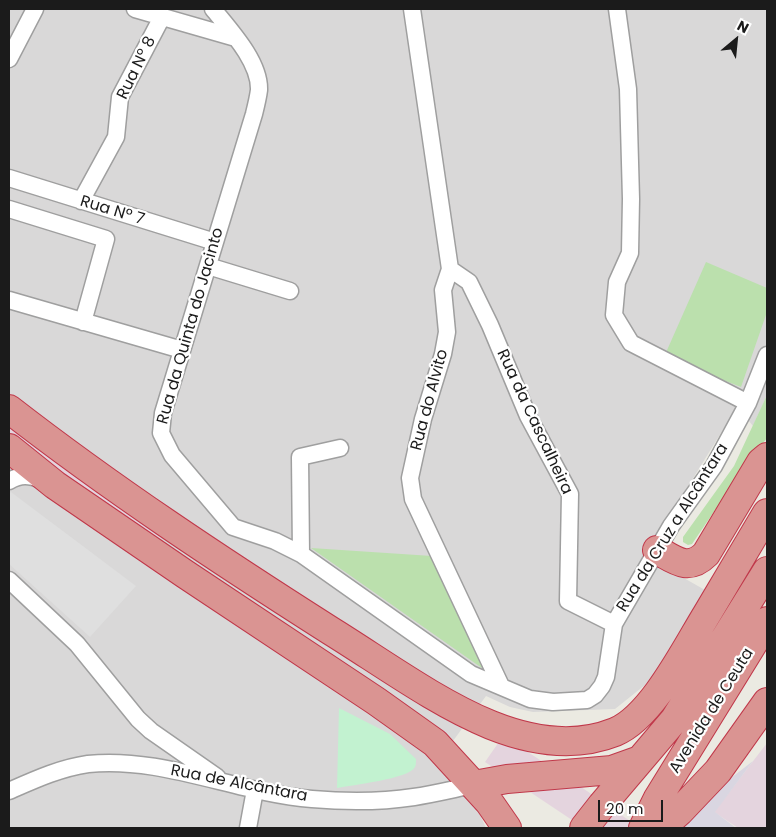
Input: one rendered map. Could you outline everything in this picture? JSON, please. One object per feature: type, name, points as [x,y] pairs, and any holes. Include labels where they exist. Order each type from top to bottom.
[{"type":"highway","points":[[9,409],[72,458],[256,583],[421,687],[491,725],[549,741],[581,741],[616,732],[636,718],[663,686],[767,513]]},
{"type":"highway","points":[[9,448],[55,485],[184,574],[376,701],[434,743],[489,802],[507,828]]},
{"type":"highway","points":[[657,550],[676,561],[684,563],[693,563],[701,559],[762,469]]},
{"type":"highway","name":"Avenida de Ceuta","points":[[584,828],[675,719],[767,571]]},
{"type":"highway","name":"Avenida de Ceuta","points":[[643,828],[658,798],[767,621]]},
{"type":"highway","points":[[661,828],[718,771],[767,702]]},
{"type":"highway","points":[[474,785],[507,778],[612,770],[640,760]]},
{"type":"street","points":[[9,59],[35,9]]},
{"type":"street","points":[[136,9],[236,38]]},
{"type":"street","name":"Rua da Quinta do Jacinto","points":[[213,9],[236,38],[254,68],[259,90],[254,114],[163,412],[161,433],[172,455],[233,527],[275,541],[301,554],[472,674],[501,686]]},
{"type":"street","name":"Rua do Alvito","points":[[412,9],[450,269],[443,290],[447,332],[444,354],[423,419],[410,478],[413,499],[501,686]]},
{"type":"street","points":[[617,9],[628,89],[631,199],[630,252],[617,282],[614,315],[631,343],[748,404]]},
{"type":"street","name":"Rua Nº 8","points":[[81,201],[116,137],[120,97],[162,17]]},
{"type":"street","name":"Rua Nº 7","points":[[9,178],[215,242]]},
{"type":"street","points":[[9,209],[106,239],[83,322]]},
{"type":"street","points":[[208,266],[290,291]]},
{"type":"street","name":"Rua da Cascalheira","points":[[450,269],[469,282],[490,325],[528,416],[570,494],[568,601],[614,624]]},
{"type":"street","points":[[9,300],[182,350]]},
{"type":"street","name":"Rua da Cruz a Alcântara","points":[[501,686],[530,699],[553,702],[587,700],[595,695],[606,677],[614,624],[671,526],[714,466],[748,404],[767,355]]},
{"type":"street","points":[[301,554],[300,457],[340,448]]},
{"type":"street","points":[[9,480],[18,476],[30,475],[55,485]]},
{"type":"street","points":[[9,580],[77,644],[138,719],[151,731],[214,775],[247,788],[248,828]]},
{"type":"street","name":"Rua de Alcântara","points":[[9,791],[66,768],[87,764],[111,763],[159,768],[270,794],[311,799],[354,800],[413,797],[474,785]]},
{"type":"shaded area","points":[[9,9],[767,9],[767,395],[753,426],[737,407],[645,556],[705,590],[650,681],[615,709],[533,712],[510,707],[486,696],[439,760],[471,795],[486,828],[9,828]]},
{"type":"shaded area","points":[[9,395],[49,433],[172,522],[158,544],[32,452],[9,431]]},
{"type":"shaded area","points":[[11,492],[136,586],[90,637],[9,564],[9,494]]},
{"type":"shaded area","points":[[503,736],[640,828],[584,828],[485,762]]},
{"type":"shaded area","points":[[767,743],[767,828],[738,828],[714,812]]},
{"type":"shaded area","points":[[753,761],[715,812],[736,828],[681,828],[705,798]]},
{"type":"green space","points":[[706,262],[767,288],[767,312],[741,387],[664,357]]},
{"type":"green space","points":[[767,395],[767,438],[741,472],[692,544],[688,545],[683,542],[683,537],[734,466]]},
{"type":"green space","points":[[311,548],[432,556],[489,673]]},
{"type":"green space","points":[[339,708],[390,734],[416,759],[415,767],[402,775],[391,778],[337,788]]}]
